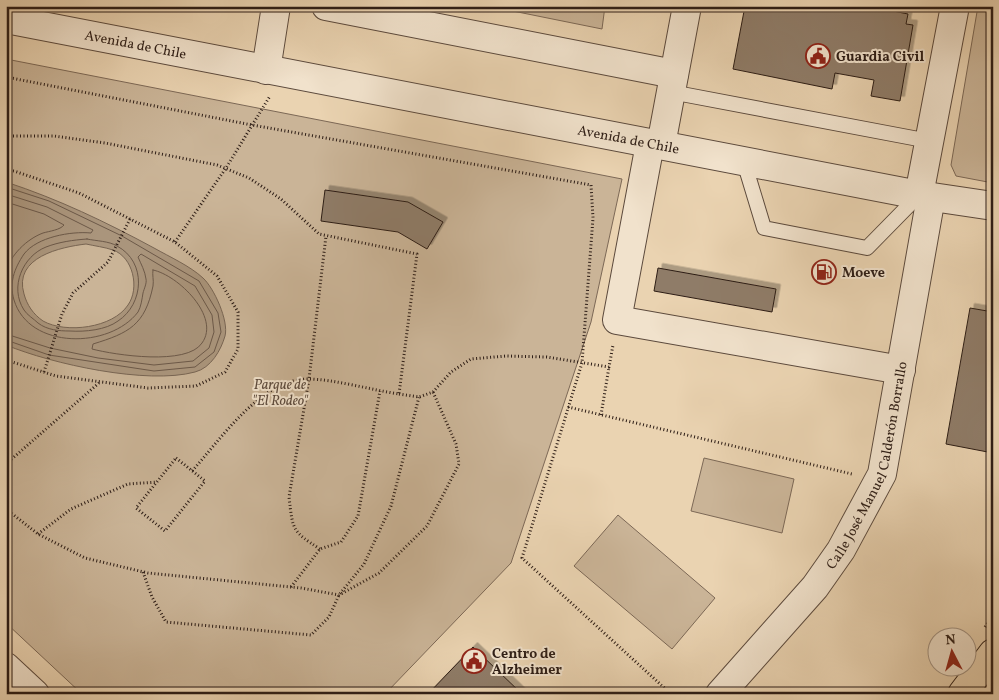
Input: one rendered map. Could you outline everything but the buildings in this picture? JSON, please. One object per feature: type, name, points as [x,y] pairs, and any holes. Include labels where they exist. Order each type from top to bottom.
[{"type":"main road","points":[[962,694],[993,653]]},
{"type":"street","points":[[275,71],[276,6]]},
{"type":"street","points":[[326,6],[673,83]]},
{"type":"street","points":[[687,6],[673,83],[655,144],[617,320],[901,370]]},
{"type":"street","name":"Calle José Manuel Calderón Borrallo","points":[[720,694],[815,587],[841,550],[882,474],[901,370],[925,196],[930,140],[955,6]]},
{"type":"street","name":"Avenida de Chile","points":[[6,19],[744,162],[992,207]]},
{"type":"street","points":[[6,667],[35,694]]},
{"type":"lane","points":[[673,83],[930,140]]},
{"type":"lane","points":[[744,162],[764,228],[867,248],[925,196]]},
{"type":"path","points":[[175,242],[226,168],[252,125],[275,71]]},
{"type":"path","points":[[6,77],[252,125],[591,185],[593,218],[582,363],[522,558],[671,694]]},
{"type":"path","points":[[6,136],[54,136],[104,143],[226,168],[249,178],[273,194],[319,234],[417,254],[399,394]]},
{"type":"path","points":[[6,170],[14,171],[79,194],[175,242],[217,276],[238,312],[238,349],[225,372],[196,386],[148,388],[100,382],[44,372],[6,360]]},
{"type":"path","points":[[44,372],[58,326],[73,292],[108,262],[130,219]]},
{"type":"path","points":[[320,549],[297,534],[291,516],[289,497],[309,379],[326,236]]},
{"type":"path","points":[[601,415],[617,320]]},
{"type":"path","points":[[192,471],[240,417],[267,393],[287,381],[309,379],[419,397],[433,392],[451,372],[470,359],[506,356],[547,357],[609,367]]},
{"type":"path","points":[[6,464],[100,382]]},
{"type":"path","points":[[290,587],[320,549],[341,542],[358,516],[380,391]]},
{"type":"path","points":[[6,510],[38,534],[85,558],[144,572],[290,587],[339,595],[379,574],[427,526],[459,464],[456,444],[433,392]]},
{"type":"path","points":[[144,572],[152,597],[166,622],[311,635],[329,617],[339,595],[364,564],[391,506],[419,397]]},
{"type":"path","points":[[568,407],[878,480]]},
{"type":"path","points":[[176,458],[192,471],[205,481],[164,531],[136,508],[176,458]]},
{"type":"path","points":[[38,534],[71,509],[128,484],[157,482]]},
{"type":"green space","points":[[488,6],[605,6],[602,29]]},
{"type":"green space","points":[[978,6],[993,6],[993,183],[956,176],[951,165]]},
{"type":"green space","name":"Parque de \"El Rodeo\"","points":[[6,59],[622,179],[591,322],[511,563],[385,694],[82,694],[6,623]]},
{"type":"green space","points":[[704,458],[794,479],[782,533],[691,511]]},
{"type":"green space","points":[[618,515],[715,598],[672,649],[574,566]]},
{"type":"water","points":[[6,182],[63,203],[100,220],[192,270],[203,278],[212,289],[220,305],[226,330],[221,347],[215,358],[206,367],[195,372],[175,375],[152,376],[100,370],[48,359],[6,345]],"holes":[[[86,244],[113,250],[125,259],[130,266],[134,282],[132,298],[121,313],[101,324],[76,328],[53,325],[43,321],[33,312],[25,298],[22,281],[26,271],[41,256],[52,251]]]},
{"type":"place","name":"Guardia Civil","points":[[818,56]]},
{"type":"place","name":"Moeve","points":[[824,272]]},
{"type":"place","name":"Centro de Alzheimer","points":[[474,661]]}]
